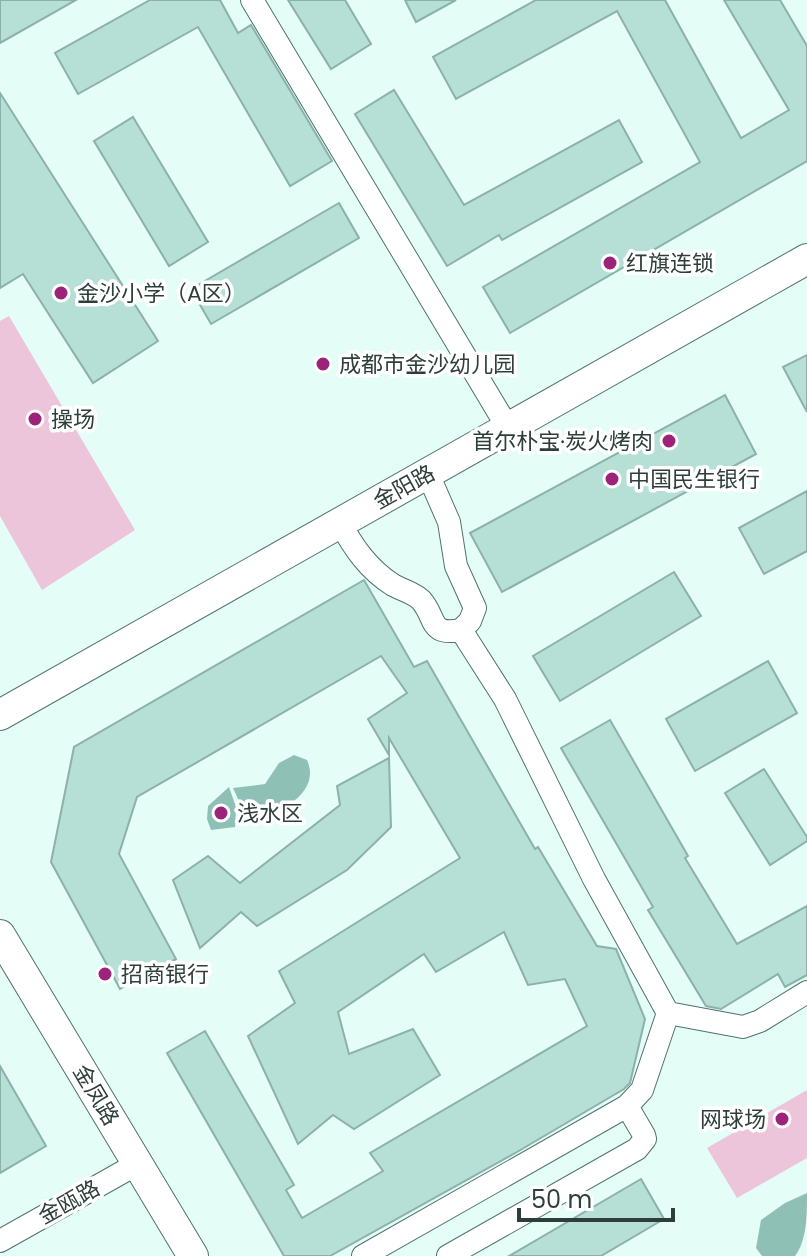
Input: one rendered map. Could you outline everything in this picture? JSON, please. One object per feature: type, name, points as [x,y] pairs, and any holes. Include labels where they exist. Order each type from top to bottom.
[{"type":"street","points":[[252,0],[508,428]]},
{"type":"street","name":"金阳路","points":[[0,715],[807,259]]},
{"type":"street","points":[[340,523],[364,562],[421,600],[437,628],[444,632],[461,630],[470,621],[475,608],[456,566],[449,522],[428,474]]},
{"type":"street","points":[[363,1256],[627,1106],[642,1090],[668,1013],[594,879],[505,699],[461,630]]},
{"type":"street","name":"金凤路","points":[[0,935],[193,1256]]},
{"type":"street","points":[[668,1013],[743,1027],[760,1021],[807,992]]},
{"type":"street","points":[[448,1256],[637,1149],[645,1139],[627,1106]]},
{"type":"street","name":"金瓯路","points":[[0,1241],[137,1164]]},
{"type":"shaded area","name":"操场","points":[[9,316],[135,530],[42,590],[0,516],[0,321]]},
{"type":"shaded area","points":[[294,755],[307,760],[310,772],[303,792],[284,808],[252,823],[239,818],[239,801],[233,788],[265,784],[279,763]]},
{"type":"shaded area","points":[[229,787],[236,807],[235,827],[211,830],[207,819],[208,806]]},
{"type":"shaded area","name":"网球场","points":[[807,1090],[807,1158],[737,1198],[707,1148]]},
{"type":"shaded area","points":[[807,1193],[804,1235],[795,1256],[762,1256],[756,1248],[761,1220],[785,1203]]},
{"type":"building","points":[[0,0],[76,0],[0,43]]},
{"type":"building","points":[[150,0],[220,0],[238,33],[251,25],[332,161],[290,186],[198,27],[78,94],[55,53]]},
{"type":"building","points":[[288,0],[345,0],[371,44],[331,69]]},
{"type":"building","points":[[405,0],[456,0],[416,22]]},
{"type":"building","points":[[536,0],[665,0],[741,138],[789,110],[724,0],[780,0],[807,46],[807,161],[510,333],[483,287],[700,162],[617,11],[456,99],[433,57]]},
{"type":"building","points":[[394,90],[464,205],[619,120],[642,162],[502,240],[499,235],[447,266],[355,114]]},
{"type":"building","points":[[0,93],[158,341],[93,383],[23,274],[0,288]]},
{"type":"building","points":[[133,117],[208,242],[169,266],[94,141]]},
{"type":"building","points":[[339,203],[359,238],[211,324],[191,289]]},
{"type":"building","points":[[807,355],[807,412],[783,367]]},
{"type":"building","points":[[725,395],[756,454],[502,592],[470,533]]},
{"type":"building","points":[[807,491],[807,551],[764,574],[739,528]]},
{"type":"building","points":[[674,572],[701,616],[560,701],[533,656]]},
{"type":"building","points":[[364,580],[414,667],[427,661],[535,849],[538,847],[597,946],[616,949],[645,1019],[630,1083],[624,1089],[330,1256],[284,1256],[167,1053],[205,1031],[294,1185],[286,1190],[302,1218],[383,1171],[370,1153],[587,1026],[565,979],[528,985],[504,932],[436,972],[424,954],[338,1012],[349,1054],[413,1029],[440,1075],[354,1129],[333,1115],[298,1144],[248,1036],[295,1003],[279,971],[460,858],[389,738],[389,755],[368,719],[407,693],[381,656],[137,797],[119,854],[176,959],[120,989],[51,862],[74,747]]},
{"type":"building","points":[[768,661],[797,713],[695,771],[666,719]]},
{"type":"building","points":[[610,720],[688,856],[685,858],[737,944],[807,906],[807,975],[785,987],[778,974],[721,1009],[706,1006],[648,910],[653,907],[561,748]]},
{"type":"building","points":[[389,758],[391,827],[347,870],[257,926],[241,912],[200,948],[173,880],[208,856],[240,883],[340,805],[337,786]]},
{"type":"building","points":[[764,769],[807,837],[807,841],[770,865],[725,793]]},
{"type":"building","points":[[0,1066],[46,1146],[0,1173]]},
{"type":"building","points":[[641,1179],[664,1219],[601,1256],[509,1256]]},
{"type":"place","name":"红旗连锁","points":[[610,263]]},
{"type":"place","name":"金沙小学（A区）","points":[[61,293]]},
{"type":"place","name":"成都市金沙幼儿园","points":[[323,364]]},
{"type":"place","name":"操场","points":[[35,419]]},
{"type":"place","name":"首尔朴宝·炭火烤肉","points":[[669,441]]},
{"type":"place","name":"中国民生银行","points":[[612,479]]},
{"type":"place","name":"浅水区","points":[[221,813]]},
{"type":"place","name":"招商银行","points":[[105,974]]},
{"type":"place","name":"网球场","points":[[782,1119]]}]
